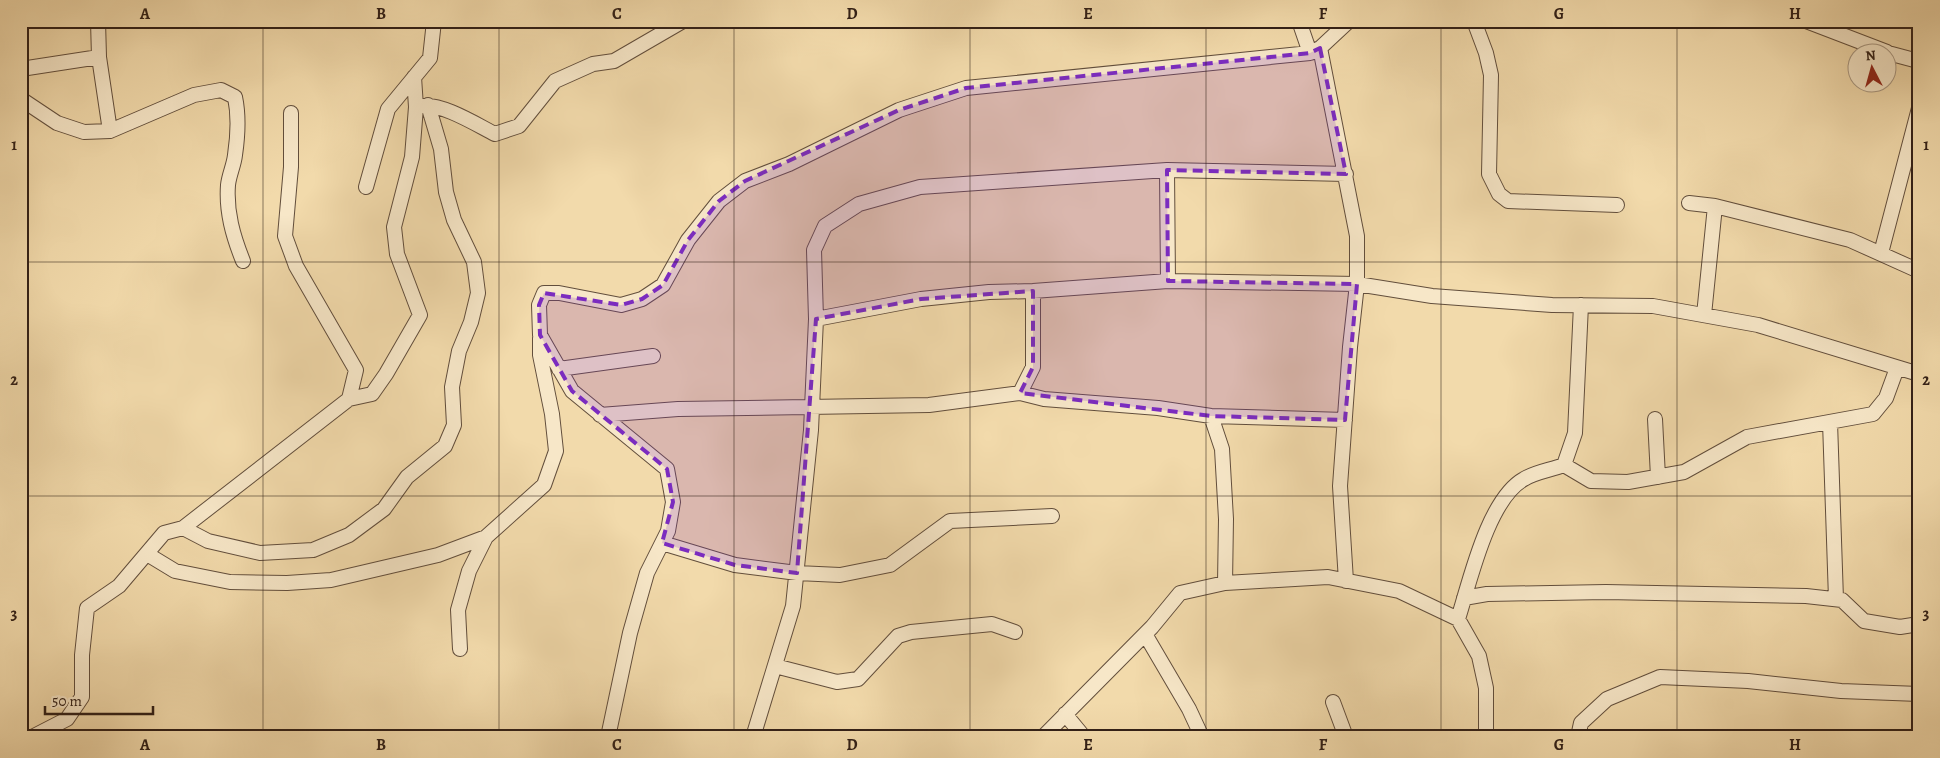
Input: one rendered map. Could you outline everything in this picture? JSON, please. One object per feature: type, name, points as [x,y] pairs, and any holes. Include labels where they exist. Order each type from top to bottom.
[{"type":"street","points":[[98,21],[99,57],[110,131]]},
{"type":"street","points":[[366,187],[388,109],[430,58],[434,21]]},
{"type":"street","points":[[422,106],[457,115],[496,134],[518,126],[555,81],[593,64],[614,61],[683,21]]},
{"type":"street","points":[[1299,21],[1315,50],[1346,174],[1357,236],[1357,284],[1344,420],[1340,486],[1346,580]]},
{"type":"street","points":[[147,554],[175,571],[230,582],[287,584],[331,580],[438,555],[486,537],[544,485],[556,451],[552,414],[540,355],[539,305],[544,293],[559,292],[621,305],[642,300],[663,285],[688,240],[719,201],[745,181],[789,164],[899,110],[966,88],[1315,50],[1350,21]]},
{"type":"street","points":[[1474,21],[1486,53],[1491,76],[1489,174],[1499,194],[1508,201],[1617,205]]},
{"type":"street","points":[[1806,21],[1859,42]]},
{"type":"street","points":[[1898,56],[1918,61],[1919,66]]},
{"type":"street","points":[[21,69],[99,57]]},
{"type":"street","points":[[183,528],[208,541],[260,553],[313,550],[348,535],[384,510],[407,477],[445,446],[454,425],[452,387],[458,351],[471,322],[478,293],[474,262],[454,220],[446,192],[442,149],[422,106],[414,77]]},
{"type":"street","points":[[21,99],[56,123],[84,132],[110,131],[194,95],[221,90],[235,97],[238,114],[235,156],[228,184],[228,210],[232,233],[243,261]]},
{"type":"street","points":[[32,737],[67,719],[82,697],[82,655],[87,608],[119,586],[164,533],[183,528],[349,399],[372,394],[386,374],[420,315],[397,254],[394,227],[412,157],[422,106]]},
{"type":"street","points":[[1881,254],[1919,108]]},
{"type":"street","points":[[291,112],[291,167],[284,236],[296,266],[356,370],[349,399]]},
{"type":"street","points":[[753,737],[793,606],[812,408],[816,318],[814,250],[825,226],[858,204],[920,187],[1167,170],[1346,174]]},
{"type":"street","points":[[1167,170],[1168,281]]},
{"type":"street","points":[[1689,203],[1715,206],[1850,240],[1919,271]]},
{"type":"street","points":[[1704,315],[1715,206]]},
{"type":"street","points":[[816,318],[921,299],[989,292],[1033,291],[1168,281],[1357,284],[1432,296],[1581,306],[1653,306],[1758,325],[1919,374]]},
{"type":"street","points":[[1020,393],[1033,367],[1033,291]]},
{"type":"street","points":[[1564,465],[1575,433],[1581,306]]},
{"type":"street","points":[[540,334],[572,391],[667,470],[674,502],[668,531],[647,573],[630,633],[608,737]]},
{"type":"street","points":[[559,369],[653,356]]},
{"type":"street","points":[[1458,619],[1482,541],[1503,498],[1523,479],[1564,465],[1591,481],[1628,482],[1684,472],[1747,437],[1873,414],[1886,398],[1897,368]]},
{"type":"street","points":[[600,415],[678,409],[929,405],[1020,393],[1053,400],[1158,408],[1211,416],[1344,420]]},
{"type":"street","points":[[1211,416],[1222,449],[1226,518],[1225,583]]},
{"type":"street","points":[[1655,419],[1658,477]]},
{"type":"street","points":[[1830,422],[1836,599]]},
{"type":"street","points":[[662,543],[735,565],[796,574],[840,575],[890,565],[950,521],[1052,516]]},
{"type":"street","points":[[460,649],[458,610],[469,571],[486,537]]},
{"type":"street","points":[[1043,737],[1144,634],[1180,593],[1225,583],[1328,577],[1398,591],[1458,619],[1479,656],[1486,688],[1486,737]]},
{"type":"street","points":[[1464,598],[1487,594],[1606,592],[1806,596],[1842,600],[1864,621],[1900,627],[1919,624]]},
{"type":"street","points":[[774,666],[837,682],[858,679],[898,636],[911,632],[992,624],[1015,632]]},
{"type":"street","points":[[1144,634],[1190,709],[1202,737]]},
{"type":"street","points":[[1578,737],[1581,723],[1607,699],[1660,677],[1748,681],[1841,691],[1919,694]]},
{"type":"street","points":[[1333,702],[1346,737]]},
{"type":"street","points":[[1065,714],[1084,737]]},
{"type":"highlighted area","points":[[1320,48],[1346,174],[1167,170],[1168,281],[1357,284],[1345,420],[1211,416],[1020,393],[1033,367],[1033,291],[921,299],[816,319],[797,573],[735,565],[662,543],[673,502],[667,469],[572,391],[540,335],[539,305],[544,293],[621,305],[642,299],[663,285],[688,240],[719,201],[745,181],[899,110],[966,88],[1310,53]]}]
